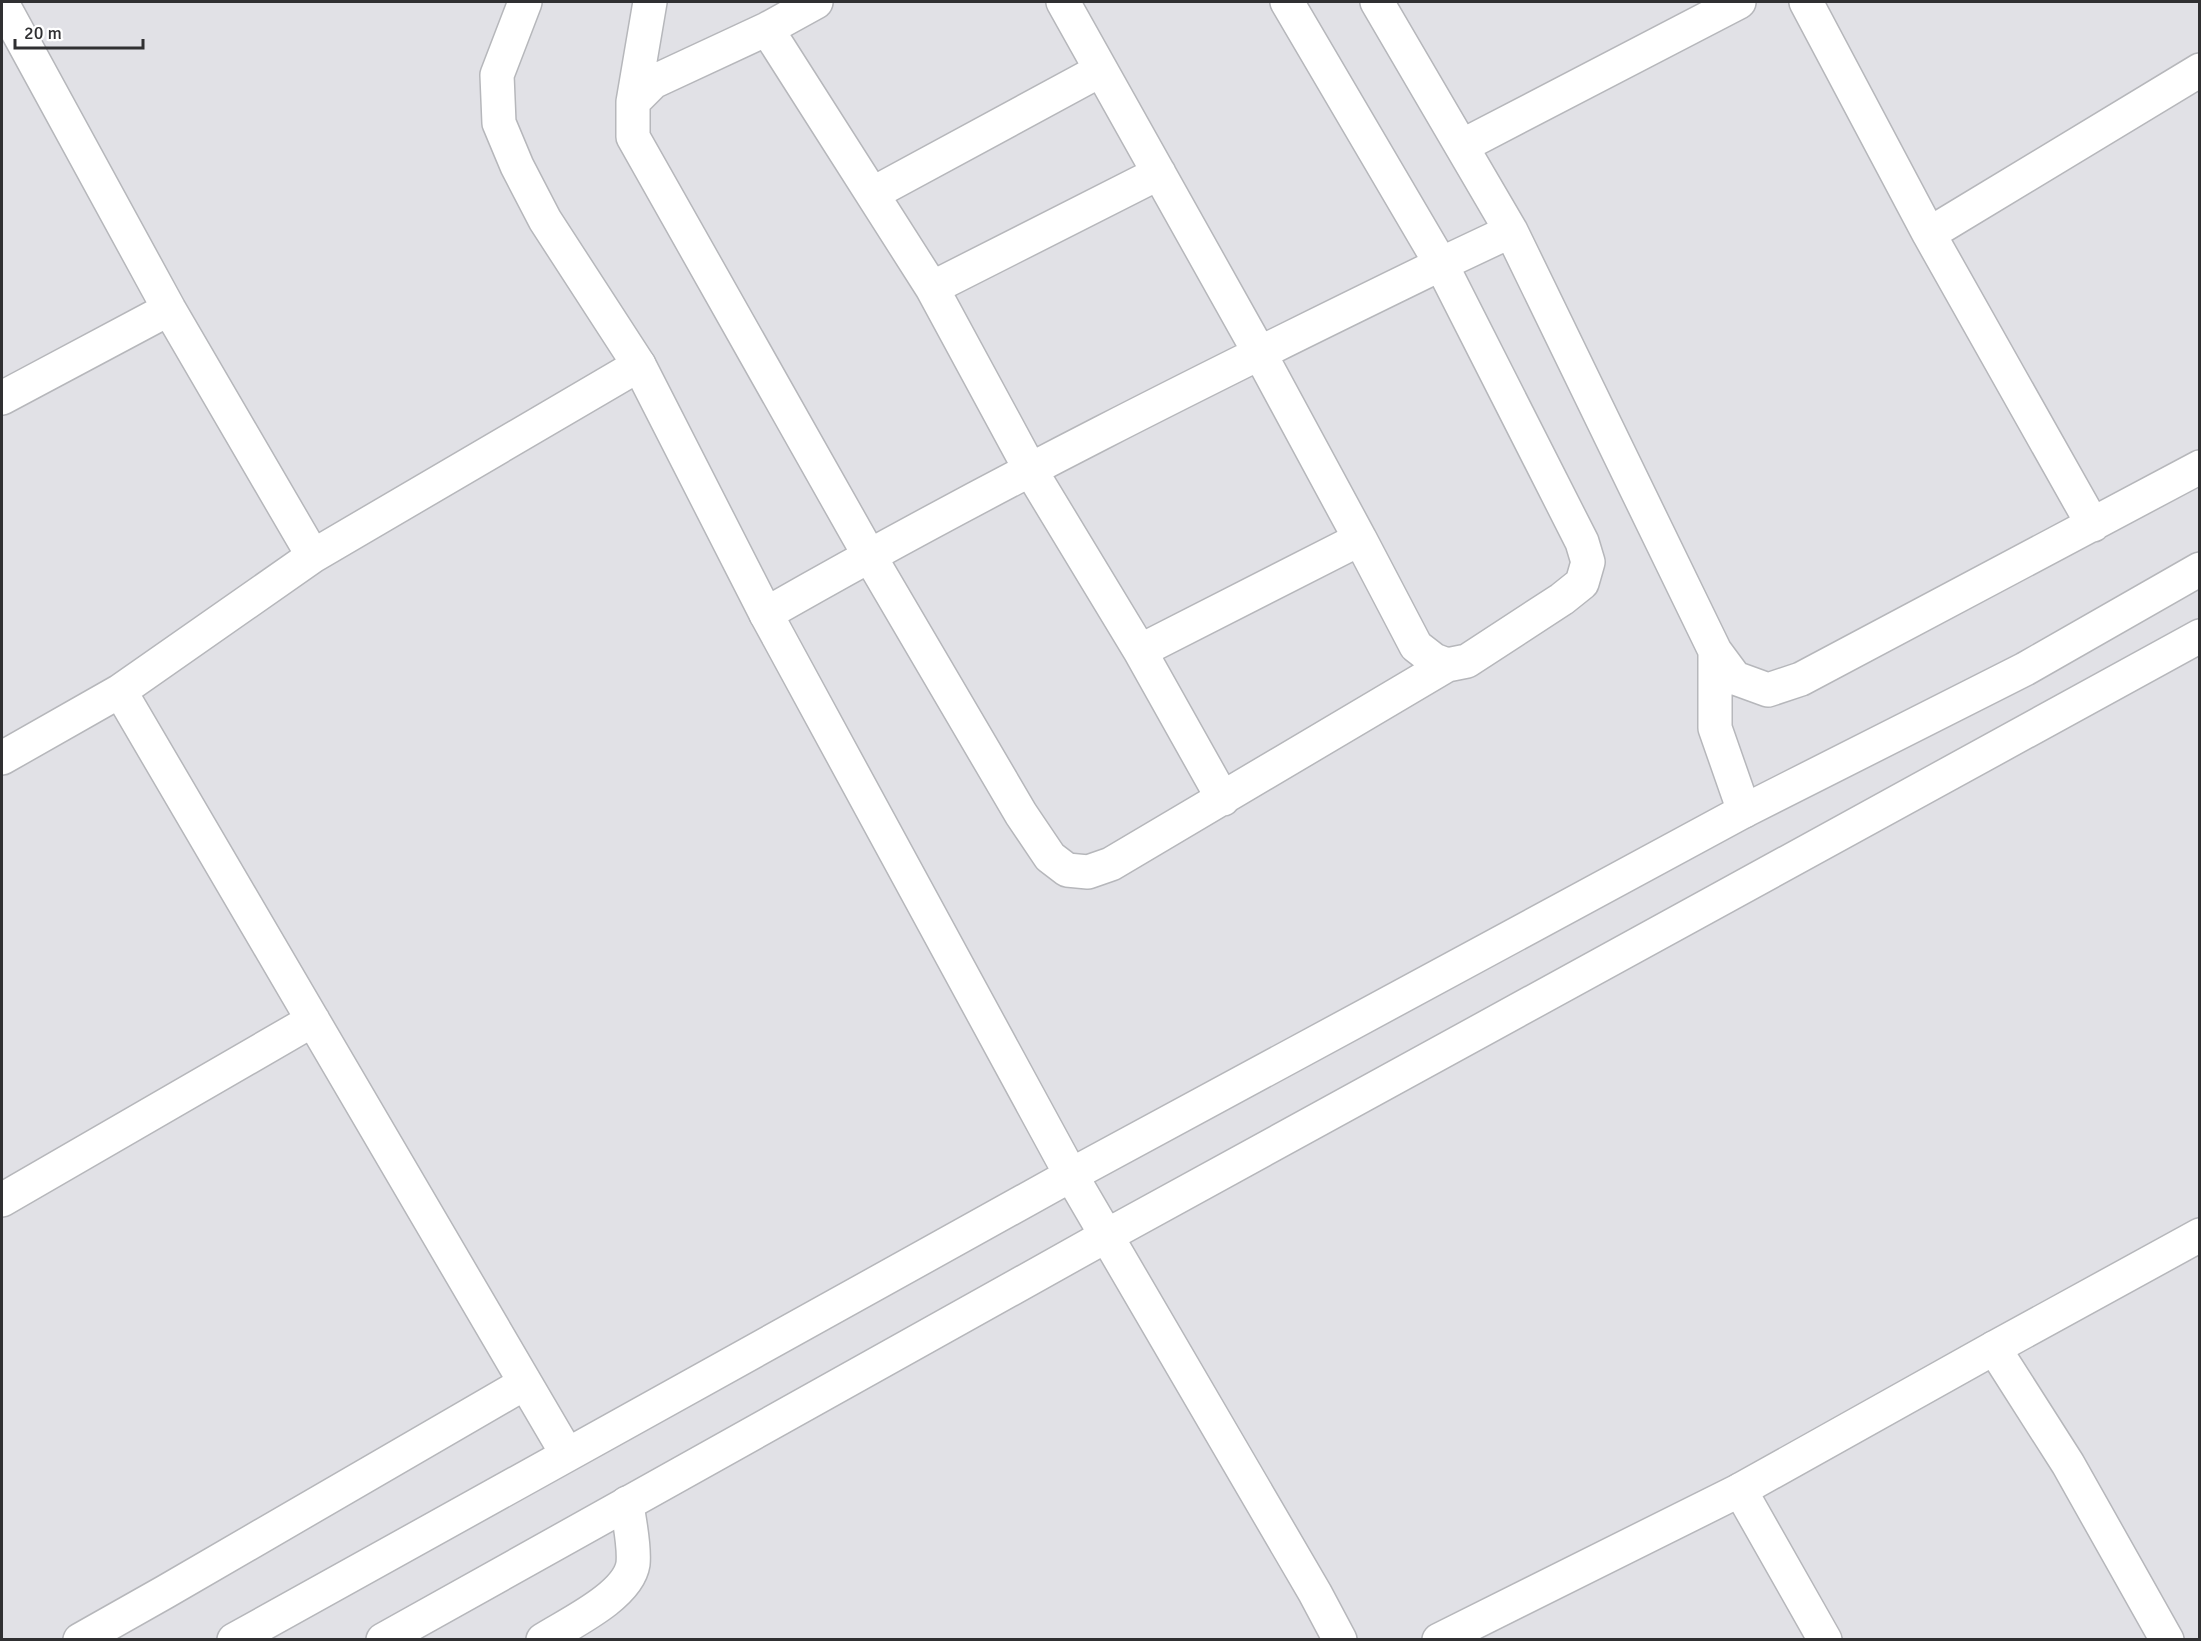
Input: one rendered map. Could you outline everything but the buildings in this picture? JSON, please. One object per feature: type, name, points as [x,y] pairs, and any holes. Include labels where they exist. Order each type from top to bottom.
[{"type":"street","points":[[525,2],[497,75],[499,123],[517,166],[544,220],[639,365],[766,614],[1071,1175],[1315,1593],[1340,1640]]},
{"type":"street","points":[[650,2],[633,102],[633,137],[869,555],[1021,814],[1050,857],[1066,870],[1088,872],[1111,864],[1447,665],[1467,661],[1562,599],[1582,583],[1588,562],[1582,542],[1441,264],[1287,2]]},
{"type":"street","points":[[633,102],[653,82],[816,2]]},
{"type":"street","points":[[1063,2],[1259,352],[1416,646],[1434,660],[1447,665]]},
{"type":"street","points":[[1377,2],[1511,231],[1715,651],[1735,678],[1768,690],[1800,679],[2199,467]]},
{"type":"street","points":[[1462,146],[1739,2]]},
{"type":"street","points":[[1806,2],[1929,234],[2093,525]]},
{"type":"street","points":[[2,3],[169,309],[313,556]]},
{"type":"street","points":[[766,28],[932,288],[1031,471],[1140,651],[1223,799]]},
{"type":"street","points":[[872,194],[1101,70]]},
{"type":"street","points":[[1929,234],[2199,70]]},
{"type":"street","points":[[932,288],[1159,174]]},
{"type":"street","points":[[766,614],[869,555],[1259,352],[1511,231]]},
{"type":"street","points":[[2,398],[169,309]]},
{"type":"street","points":[[2,758],[120,691],[313,556],[639,365]]},
{"type":"street","points":[[1140,651],[1360,539]]},
{"type":"street","points":[[234,1640],[1071,1175],[1744,811],[2025,669],[2199,569]]},
{"type":"street","points":[[383,1640],[1106,1236],[2199,636]]},
{"type":"street","points":[[1715,651],[1714,728],[1744,811]]},
{"type":"street","points":[[120,691],[567,1454]]},
{"type":"street","points":[[2,1200],[314,1020]]},
{"type":"street","points":[[1439,1640],[1740,1490],[2199,1235]]},
{"type":"street","points":[[1994,1348],[2068,1464],[2167,1640]]},
{"type":"street","points":[[80,1640],[165,1593],[525,1383]]},
{"type":"street","points":[[1740,1490],[1825,1640]]},
{"type":"street","points":[[543,1640],[615,1594],[626,1583],[633,1564],[627,1503]]}]
